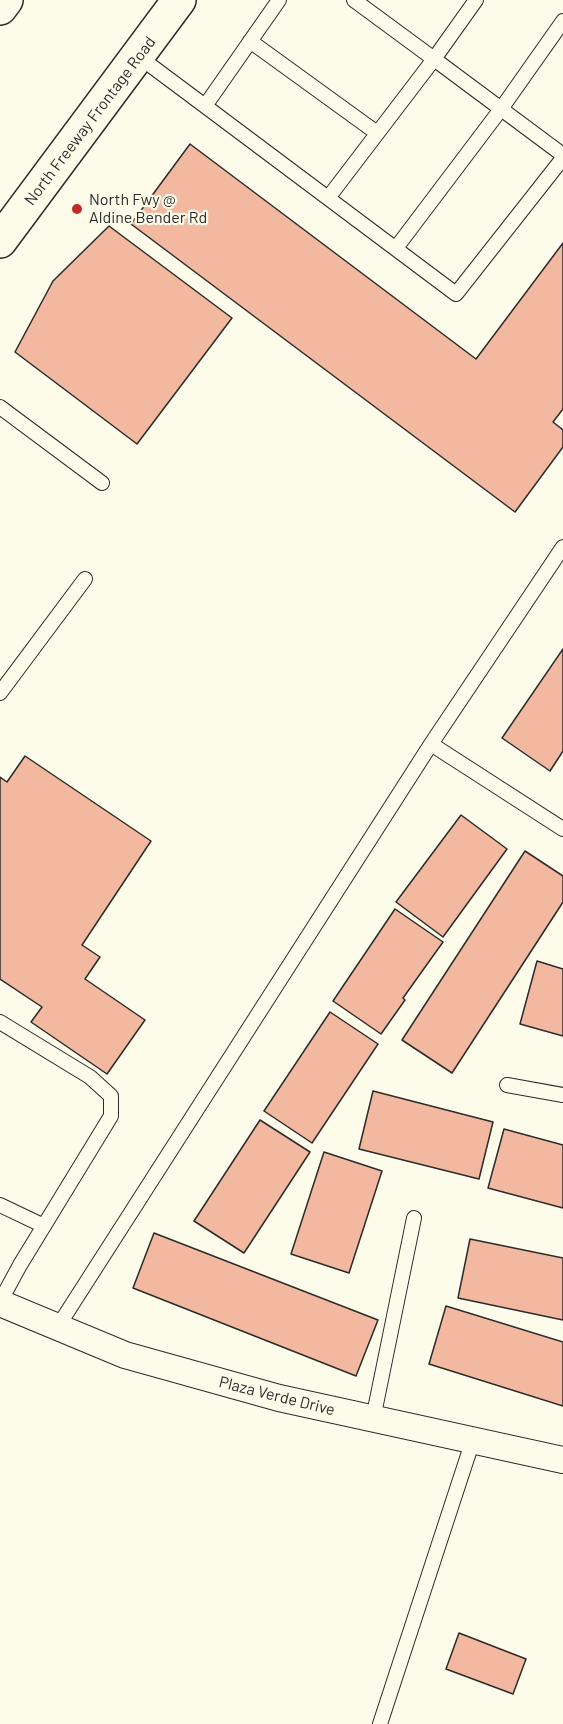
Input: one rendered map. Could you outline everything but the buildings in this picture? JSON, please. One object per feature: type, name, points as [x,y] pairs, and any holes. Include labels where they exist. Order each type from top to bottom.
[{"type":"main road","points":[[0,8],[6,0]]},
{"type":"main road","name":"North Freeway Frontage Road","points":[[0,241],[179,0]]},
{"type":"street","name":"Plaza Verde Drive","points":[[0,1302],[125,1355],[279,1398],[563,1460]]},
{"type":"lane","points":[[205,106],[279,0]]},
{"type":"lane","points":[[138,56],[456,294],[563,156],[354,0]]},
{"type":"lane","points":[[328,198],[476,0]]},
{"type":"lane","points":[[396,248],[501,109],[563,21]]},
{"type":"lane","points":[[250,41],[377,133]]},
{"type":"lane","points":[[0,407],[102,483]]},
{"type":"lane","points":[[57,1328],[431,744],[563,547]]},
{"type":"lane","points":[[0,693],[85,579]]},
{"type":"lane","points":[[431,744],[563,829]]},
{"type":"lane","points":[[0,1022],[90,1077],[111,1096],[111,1116],[0,1302]]},
{"type":"lane","points":[[507,1085],[563,1095]]},
{"type":"lane","points":[[0,1205],[44,1226]]},
{"type":"lane","points":[[373,1419],[414,1218]]},
{"type":"lane","points":[[380,1724],[473,1440]]},
{"type":"place","name":"North Fwy @ Aldine Bender Rd","points":[[77,209]]}]
